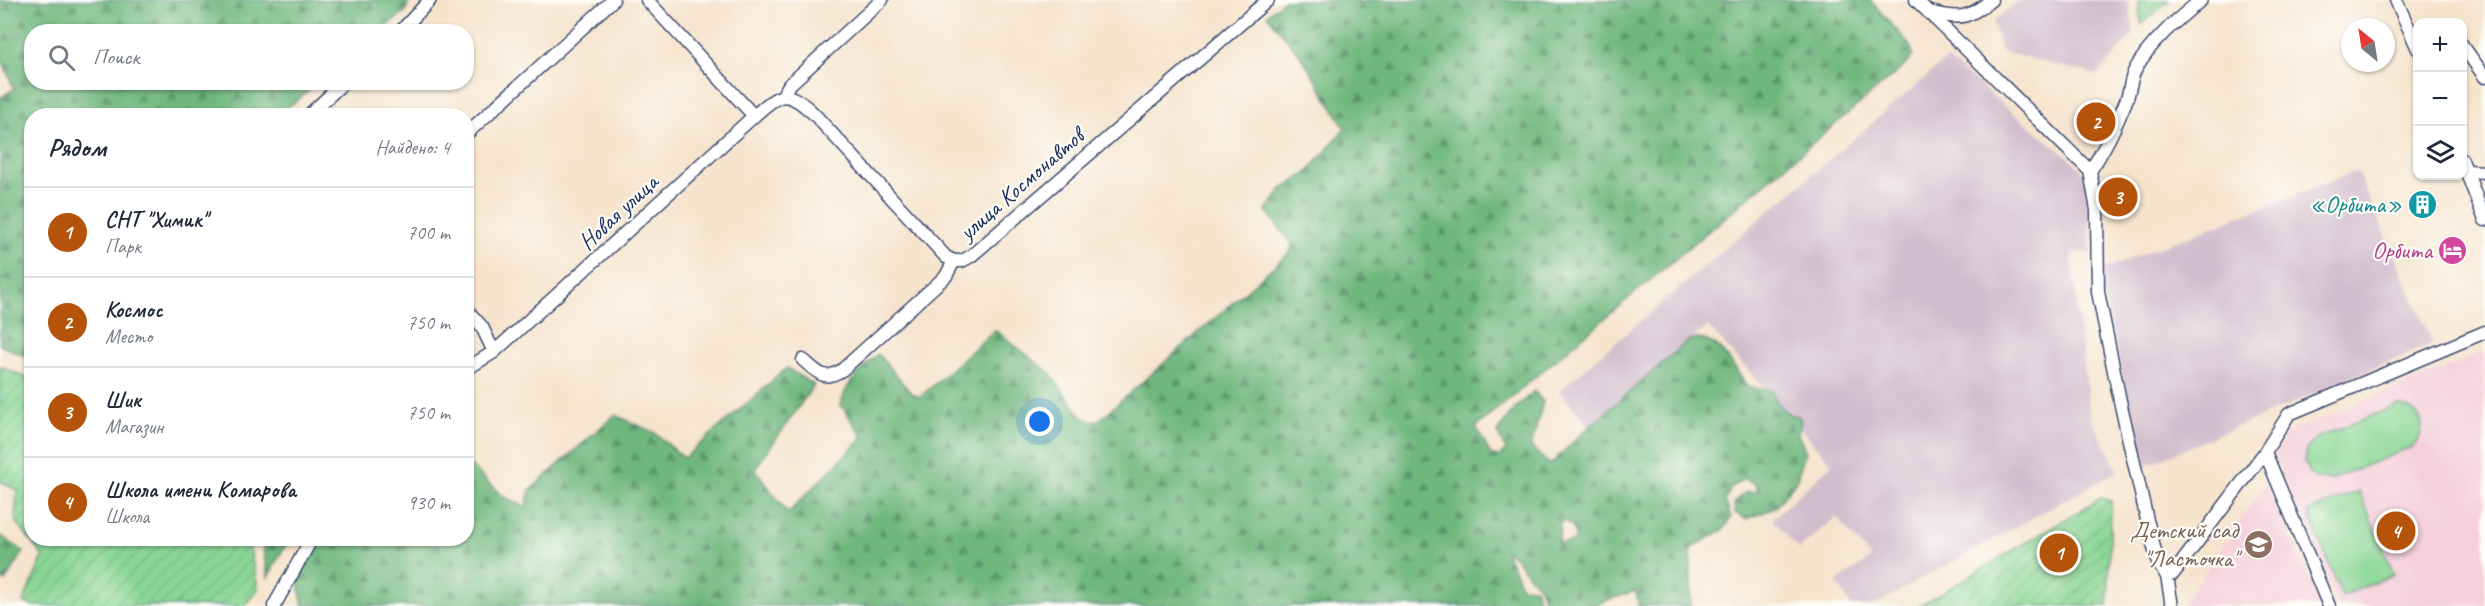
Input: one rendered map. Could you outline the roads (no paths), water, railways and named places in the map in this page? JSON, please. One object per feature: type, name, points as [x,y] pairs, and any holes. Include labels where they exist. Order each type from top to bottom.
[{"type":"street","points":[[408,24],[430,0]]},
{"type":"street","points":[[474,127],[613,0]]},
{"type":"street","points":[[647,0],[754,116]]},
{"type":"street","name":"Новая улица","points":[[482,360],[494,352],[774,98],[783,95],[789,85],[882,0]]},
{"type":"street","name":"улица Космонавтов","points":[[803,360],[823,376],[832,376],[842,370],[946,276],[954,261],[962,261],[971,256],[1268,0]]},
{"type":"street","points":[[1916,0],[2090,171],[2097,210],[2101,303],[2120,401],[2157,563],[2167,576],[2172,606]]},
{"type":"street","points":[[1928,12],[1962,18],[1977,12],[1991,0]]},
{"type":"street","points":[[2090,171],[2114,130],[2127,99],[2135,71],[2150,48],[2201,0]]},
{"type":"street","points":[[2396,0],[2413,38]]},
{"type":"street","points":[[2467,51],[2485,77]]},
{"type":"street","points":[[316,108],[336,90]]},
{"type":"street","points":[[783,95],[798,99],[814,114],[946,257],[954,261]]},
{"type":"street","points":[[2467,167],[2485,172]]},
{"type":"street","points":[[2467,171],[2485,220]]},
{"type":"street","points":[[474,318],[482,327],[494,352]]},
{"type":"street","points":[[2167,576],[2173,574],[2265,452],[2289,414],[2485,332]]},
{"type":"street","points":[[474,364],[482,360]]},
{"type":"street","points":[[474,368],[482,360]]},
{"type":"street","points":[[2265,452],[2329,606]]},
{"type":"street","points":[[274,606],[308,546]]},
{"type":"place","name":"Космос","points":[[2096,122]]},
{"type":"place","name":"Шик","points":[[2118,197]]},
{"type":"place","name":"«Орбита»","points":[[2423,204]]},
{"type":"place","name":"Орбита","points":[[2453,250]]},
{"type":"place","name":"Школа имени Комарова","points":[[2396,531]]},
{"type":"place","name":"Детский сад \"Ласточка\"","points":[[2259,544]]},
{"type":"place","name":"СНТ \"Химик\"","points":[[2059,553]]}]
